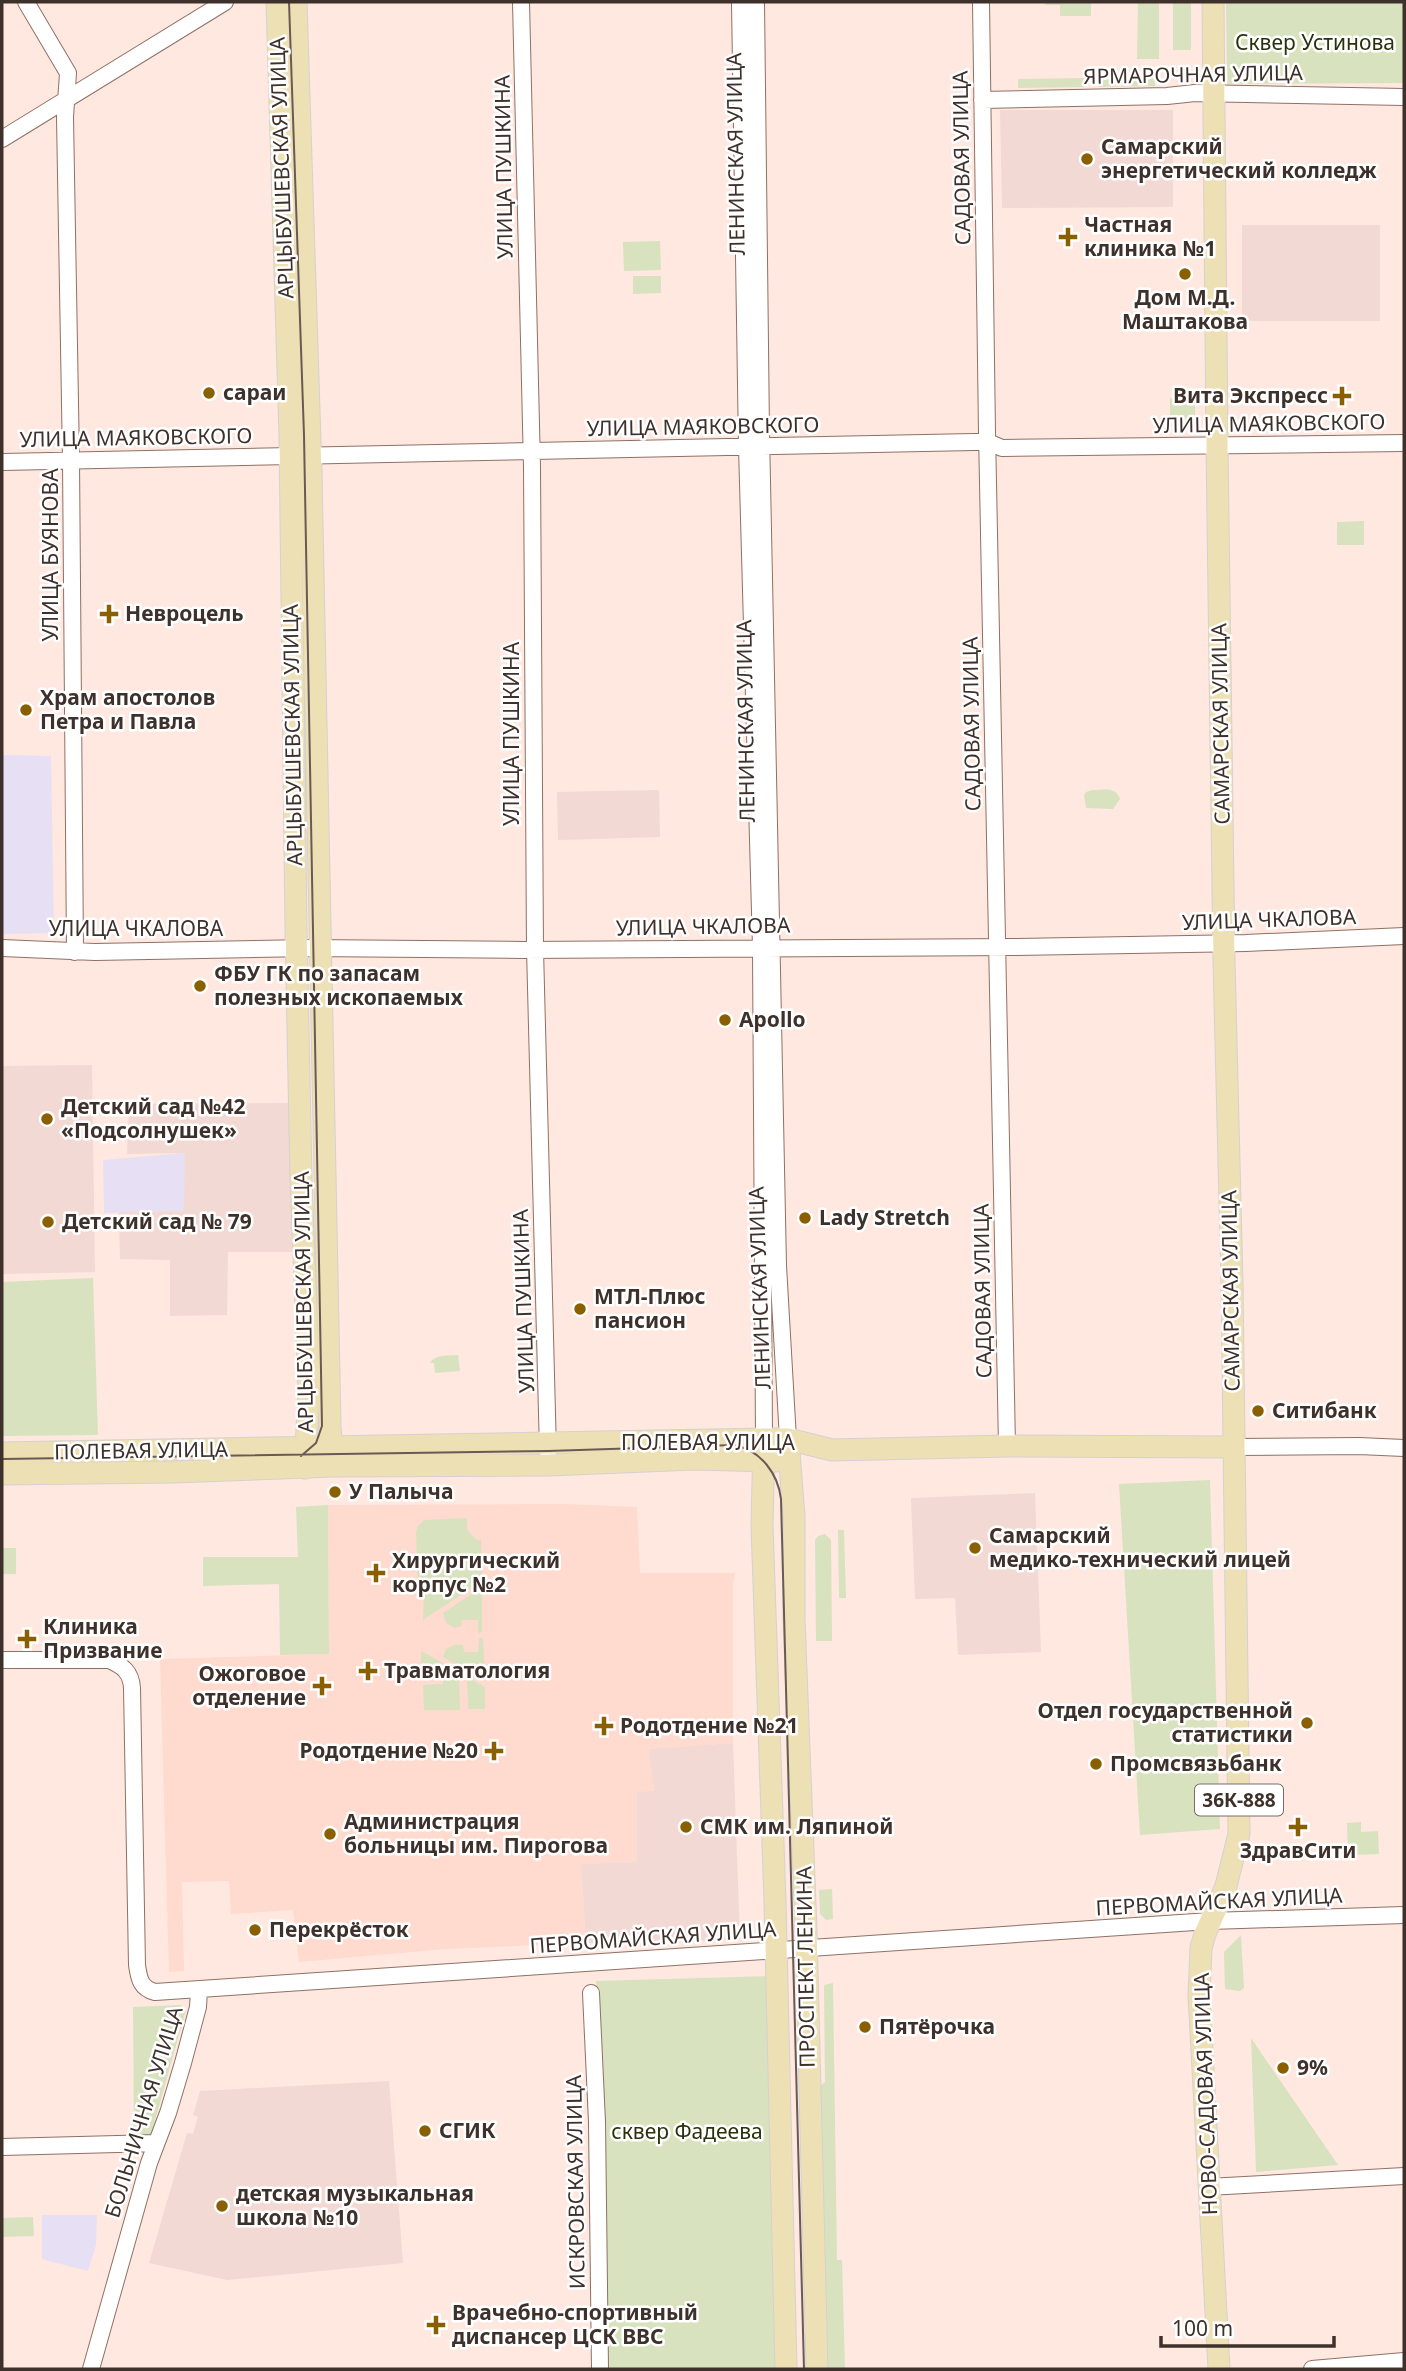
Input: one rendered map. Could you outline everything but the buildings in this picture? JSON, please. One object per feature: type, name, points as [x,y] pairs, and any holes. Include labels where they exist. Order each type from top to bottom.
[{"type":"main road","name":"АРЦЫБУШЕВСКАЯ УЛИЦА","points":[[277,2],[321,948],[332,1457]]},
{"type":"main road","name":"АРЦЫБУШЕВСКАЯ УЛИЦА","points":[[296,2],[300,455],[296,948],[308,1380],[306,1458]]},
{"type":"main road","name":"САМАРСКАЯ УЛИЦА","points":[[1213,2],[1224,943],[1234,1447]]},
{"type":"main road","name":"ПОЛЕВАЯ УЛИЦА","points":[[549,1455],[764,1439],[788,1439],[832,1450]]},
{"type":"main road","name":"ПРОСПЕКТ ЛЕНИНА","points":[[764,1439],[762,1526],[786,2369]]},
{"type":"main road","name":"ПРОСПЕКТ ЛЕНИНА","points":[[788,1439],[794,1517],[794,1619],[817,2369]]},
{"type":"main road","points":[[832,1450],[1007,1446],[1234,1447]]},
{"type":"main road","name":"НОВО-САДОВАЯ УЛИЦА","points":[[1219,2369],[1199,1995],[1201,1948],[1210,1920],[1226,1886],[1239,1834],[1234,1447]]},
{"type":"main road","name":"ПОЛЕВАЯ УЛИЦА","points":[[2,1474],[332,1457],[549,1455],[789,1462],[832,1450]]},
{"type":"main road","name":"ПОЛЕВАЯ УЛИЦА","points":[[2,1453],[306,1458]]},
{"type":"street","name":"УЛИЦА БУЯНОВА","points":[[26,2],[68,73],[75,952]]},
{"type":"street","points":[[2,139],[225,2]]},
{"type":"street","name":"УЛИЦА ПУШКИНА","points":[[521,2],[531,451],[535,950],[549,1455]]},
{"type":"street","name":"ЛЕНИНСКАЯ УЛИЦА","points":[[740,2],[767,947],[778,1266],[788,1439]]},
{"type":"street","name":"ЛЕНИНСКАЯ УЛИЦА","points":[[754,447],[756,2]]},
{"type":"street","name":"САДОВАЯ УЛИЦА","points":[[981,2],[1007,1446]]},
{"type":"street","name":"ЯРМАРОЧНАЯ УЛИЦА","points":[[982,100],[1213,93],[1404,97]]},
{"type":"street","name":"УЛИЦА МАЯКОВСКОГО","points":[[2,462],[988,442],[1002,448],[1404,443]]},
{"type":"street","name":"УЛИЦА ЧКАЛОВА","points":[[2,948],[75,952],[296,948],[535,950],[1224,943],[1404,936]]},
{"type":"street","name":"ЛЕНИНСКАЯ УЛИЦА","points":[[764,1439],[767,947]]},
{"type":"street","points":[[1234,1447],[1396,1448]]},
{"type":"street","name":"БОЛЬНИЧНАЯ УЛИЦА","points":[[2,1660],[109,1660],[123,1667],[131,1679],[137,1965],[140,1982],[146,1990],[155,1992],[199,1990],[198,2007],[186,2052],[156,2143],[92,2369]]},
{"type":"street","name":"ПЕРВОМАЙСКАЯ УЛИЦА","points":[[199,1990],[1210,1920],[1404,1915]]},
{"type":"street","name":"ИСКРОВСКАЯ УЛИЦА","points":[[591,1993],[597,2122],[600,2369]]},
{"type":"street","points":[[2,2147],[156,2143]]},
{"type":"street","points":[[1208,2187],[1404,2176]]},
{"type":"street","points":[[1312,2369],[1404,2361]]},
{"type":"shaded area","name":"Самарский энергетический колледж","points":[[1000,110],[1173,110],[1173,207],[1002,208]]},
{"type":"shaded area","points":[[1242,225],[1380,225],[1380,321],[1242,321]]},
{"type":"shaded area","points":[[2,755],[51,756],[54,933],[2,934]]},
{"type":"shaded area","points":[[659,790],[660,837],[558,840],[557,792]]},
{"type":"shaded area","points":[[92,1065],[95,1272],[2,1274],[2,1066]]},
{"type":"shaded area","points":[[290,1103],[294,1252],[228,1252],[227,1315],[170,1316],[170,1260],[120,1259],[119,1212],[184,1211],[185,1153],[127,1154],[129,1104]]},
{"type":"shaded area","points":[[185,1153],[185,1211],[104,1213],[103,1160]]},
{"type":"shaded area","name":"Самарский медико-технический лицей","points":[[1035,1493],[1041,1652],[958,1655],[955,1598],[915,1599],[911,1498]]},
{"type":"shaded area","points":[[566,1504],[637,1507],[640,1573],[735,1573],[733,1743],[650,1749],[654,1792],[637,1792],[637,1862],[581,1864],[586,1943],[446,1949],[299,1962],[293,1910],[231,1914],[229,1881],[182,1882],[184,1971],[169,1972],[160,1659],[329,1654],[328,1505]]},
{"type":"shaded area","name":"СМК им. Ляпиной","points":[[733,1743],[740,1940],[586,1943],[581,1864],[637,1862],[637,1792],[654,1791],[649,1749]]},
{"type":"shaded area","points":[[389,2081],[403,2263],[227,2280],[149,2263],[187,2133],[193,2134],[198,2117],[193,2115],[200,2091]]},
{"type":"shaded area","points":[[42,2215],[97,2215],[96,2245],[88,2271],[42,2259]]},
{"type":"green space","points":[[1045,2],[1091,2],[1091,16],[1060,16],[1060,5],[1045,5]]},
{"type":"green space","points":[[1138,2],[1159,2],[1159,59],[1137,59]]},
{"type":"green space","points":[[1173,2],[1191,2],[1191,50],[1173,50]]},
{"type":"green space","name":"Сквер Устинова","points":[[1226,2],[1404,2],[1404,83],[1227,84]]},
{"type":"green space","points":[[1155,76],[1155,86],[1098,87],[1097,77]]},
{"type":"green space","points":[[1086,78],[1086,87],[1018,88],[1018,79]]},
{"type":"green space","points":[[660,241],[661,270],[624,271],[623,242]]},
{"type":"green space","points":[[633,276],[661,276],[661,293],[633,294]]},
{"type":"green space","points":[[1170,398],[1195,398],[1195,425],[1170,426]]},
{"type":"green space","points":[[1364,521],[1364,545],[1337,545],[1337,522]]},
{"type":"green space","points":[[1093,790],[1113,790],[1120,799],[1113,809],[1086,808],[1084,795]]},
{"type":"green space","points":[[93,1278],[98,1435],[2,1436],[2,1282]]},
{"type":"green space","points":[[458,1355],[460,1371],[435,1373],[434,1363],[430,1363],[432,1360]]},
{"type":"green space","points":[[1210,1480],[1220,1829],[1140,1835],[1119,1484]]},
{"type":"green space","points":[[328,1505],[329,1654],[280,1655],[279,1584],[203,1586],[203,1557],[298,1557],[296,1507]]},
{"type":"green space","points":[[467,1518],[467,1530],[477,1540],[481,1540],[482,1581],[423,1620],[424,1592],[418,1588],[418,1526],[424,1520]]},
{"type":"green space","points":[[838,1530],[844,1530],[846,1598],[839,1598]]},
{"type":"green space","points":[[825,1534],[831,1540],[832,1641],[816,1641],[815,1540]]},
{"type":"green space","points":[[2,1548],[16,1548],[16,1574],[2,1574]]},
{"type":"green space","points":[[482,1587],[482,1632],[478,1633],[478,1620],[462,1620],[461,1626],[455,1628],[446,1623],[443,1613]]},
{"type":"green space","points":[[479,1638],[483,1638],[485,1680],[443,1657],[446,1649],[454,1645],[463,1645],[464,1652],[478,1652]]},
{"type":"green space","points":[[421,1651],[459,1672],[460,1710],[424,1710],[423,1685],[443,1684],[443,1667],[421,1667]]},
{"type":"green space","points":[[467,1677],[485,1687],[485,1709],[468,1709]]},
{"type":"green space","points":[[1361,1822],[1361,1832],[1378,1831],[1379,1854],[1348,1855],[1347,1823]]},
{"type":"green space","points":[[832,1889],[833,1919],[826,1920],[820,1914],[819,1890]]},
{"type":"green space","points":[[1241,1935],[1244,1988],[1240,1991],[1225,1989],[1224,1952]]},
{"type":"green space","name":"сквер Фадеева","points":[[770,1976],[780,2369],[605,2369],[596,1981]]},
{"type":"green space","points":[[833,1983],[837,2260],[842,2260],[845,2369],[825,2369],[819,2087],[825,2082],[824,1985]]},
{"type":"green space","points":[[181,2005],[186,2010],[151,2135],[145,2139],[134,2139],[133,2007]]},
{"type":"green space","points":[[1251,2038],[1338,2165],[1256,2172]]},
{"type":"green space","points":[[33,2217],[34,2236],[2,2237],[2,2218]]},
{"type":"tram line","points":[[289,2],[304,435],[322,1426],[316,1443],[301,1456]]},
{"type":"tram line","points":[[2,1459],[548,1451],[734,1445],[752,1452],[766,1464],[776,1481],[781,1499],[804,2369]]},
{"type":"place","name":"Самарский энергетический колледж","points":[[1087,159]]},
{"type":"place","name":"Частная клиника №1","points":[[1068,237]]},
{"type":"place","name":"Дом М.Д. Маштакова","points":[[1185,274]]},
{"type":"place","name":"сараи","points":[[209,393]]},
{"type":"place","name":"Вита Экспресс","points":[[1342,396]]},
{"type":"place","name":"Невроцель","points":[[109,614]]},
{"type":"place","name":"Храм апостолов Петра и Павла","points":[[26,710]]},
{"type":"place","name":"ФБУ ГК по запасам полезных ископаемых","points":[[200,986]]},
{"type":"place","name":"Apollo","points":[[725,1020]]},
{"type":"place","name":"Детский сад №42 «Подсолнушек»","points":[[47,1119]]},
{"type":"place","name":"Lady Stretch","points":[[805,1218]]},
{"type":"place","name":"Детский сад № 79","points":[[48,1222]]},
{"type":"place","name":"МТЛ-Плюс пансион","points":[[580,1309]]},
{"type":"place","name":"Ситибанк","points":[[1258,1411]]},
{"type":"place","name":"У Палыча","points":[[335,1492]]},
{"type":"place","name":"Самарский медико-технический лицей","points":[[975,1548]]},
{"type":"place","name":"Хирургический корпус №2","points":[[376,1573]]},
{"type":"place","name":"Клиника Призвание","points":[[27,1639]]},
{"type":"place","name":"Травматология","points":[[368,1671]]},
{"type":"place","name":"Ожоговое отделение","points":[[322,1686]]},
{"type":"place","name":"Отдел государственной статистики","points":[[1307,1723]]},
{"type":"place","name":"Родотдение №21","points":[[604,1726]]},
{"type":"place","name":"Родотдение №20","points":[[494,1751]]},
{"type":"place","name":"Промсвязьбанк","points":[[1096,1764]]},
{"type":"place","name":"СМК им. Ляпиной","points":[[686,1827]]},
{"type":"place","name":"ЗдравСити","points":[[1298,1827]]},
{"type":"place","name":"Администрация больницы им. Пирогова","points":[[330,1834]]},
{"type":"place","name":"Перекрёсток","points":[[255,1930]]},
{"type":"place","name":"Пятёрочка","points":[[865,2027]]},
{"type":"place","name":"9%","points":[[1283,2068]]},
{"type":"place","name":"СГИК","points":[[425,2131]]},
{"type":"place","name":"детская музыкальная школа №10","points":[[222,2206]]},
{"type":"place","name":"Врачебно-спортивный диспансер ЦСК ВВС","points":[[436,2325]]}]
